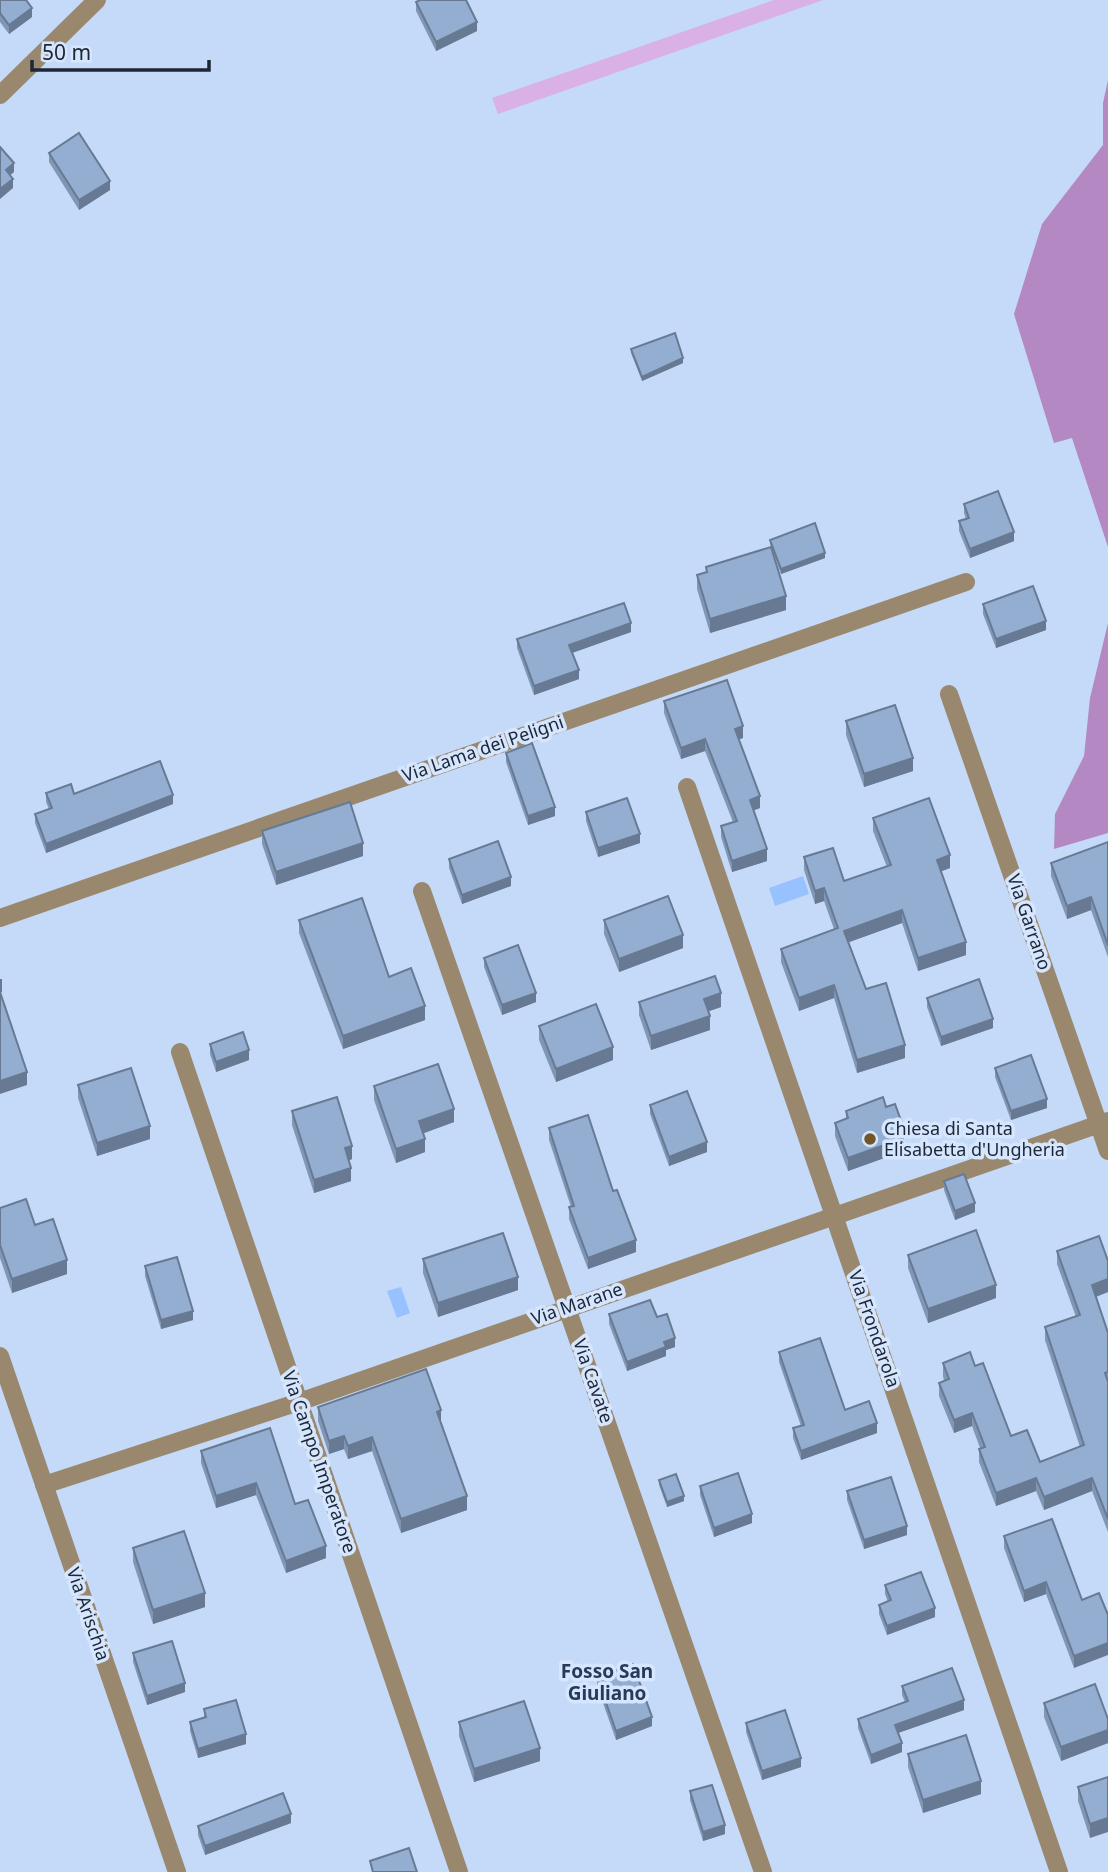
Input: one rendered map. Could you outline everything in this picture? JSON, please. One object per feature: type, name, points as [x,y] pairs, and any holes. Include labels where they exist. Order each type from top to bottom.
[{"type":"street","points":[[0,94],[97,0]]},
{"type":"street","name":"Via Lama dei Peligni","points":[[0,918],[967,582]]},
{"type":"street","name":"Via Garrano","points":[[949,694],[1103,1122],[1108,1151]]},
{"type":"street","name":"Via Frondarola","points":[[687,787],[1059,1872]]},
{"type":"street","name":"Via Cavate","points":[[422,891],[763,1872]]},
{"type":"street","name":"Via Campo Imperatore","points":[[180,1052],[459,1872]]},
{"type":"street","name":"Via Marane","points":[[44,1485],[299,1402],[1103,1122]]},
{"type":"street","name":"Via Arischia","points":[[0,1356],[177,1872]]},
{"type":"shaded area","points":[[774,0],[823,0],[498,114],[492,98]]},
{"type":"shaded area","points":[[1108,80],[1108,547],[1072,438],[1054,443],[1014,314],[1042,224],[1103,145],[1103,103]]},
{"type":"shaded area","points":[[1108,623],[1108,833],[1054,849],[1055,814],[1084,756],[1090,698]]},
{"type":"water","points":[[803,876],[809,894],[775,906],[769,888]]},
{"type":"water","points":[[401,1287],[410,1313],[397,1318],[387,1291]]},
{"type":"building","points":[[0,0],[26,0],[32,8],[9,25],[0,13]]},
{"type":"building","points":[[466,0],[477,22],[436,42],[416,2]]},
{"type":"building","points":[[79,133],[110,181],[79,200],[49,153]]},
{"type":"building","points":[[0,147],[14,163],[6,170],[13,179],[0,189]]},
{"type":"building","points":[[675,333],[683,358],[642,377],[631,349]]},
{"type":"building","points":[[998,491],[1014,532],[970,549],[959,521],[969,518],[964,504]]},
{"type":"building","points":[[815,523],[825,553],[781,569],[770,540]]},
{"type":"building","points":[[771,547],[786,596],[710,619],[697,575],[707,572],[706,567]]},
{"type":"building","points":[[1033,586],[1046,621],[996,639],[983,604]]},
{"type":"building","points":[[624,603],[631,623],[569,645],[579,670],[534,686],[517,639]]},
{"type":"building","points":[[727,680],[743,726],[735,729],[760,796],[750,800],[767,849],[732,861],[721,826],[737,821],[705,739],[681,748],[664,701]]},
{"type":"building","points":[[895,705],[913,758],[864,774],[846,721]]},
{"type":"building","points":[[532,743],[555,807],[528,816],[506,753]]},
{"type":"building","points":[[160,761],[173,795],[46,844],[35,814],[52,808],[46,793],[71,784],[74,794]]},
{"type":"building","points":[[627,798],[640,834],[598,848],[586,812]]},
{"type":"building","points":[[929,798],[950,855],[937,860],[966,942],[918,958],[902,910],[844,931],[866,989],[886,983],[905,1045],[857,1060],[834,985],[799,998],[781,949],[838,928],[824,888],[815,891],[804,857],[833,848],[844,881],[891,865],[873,818]]},
{"type":"building","points":[[350,802],[363,843],[276,872],[262,831]]},
{"type":"building","points":[[498,841],[511,877],[462,895],[449,859]]},
{"type":"building","points":[[1108,842],[1108,945],[1091,897],[1067,906],[1051,863]]},
{"type":"building","points":[[668,896],[683,935],[619,959],[604,920]]},
{"type":"building","points":[[362,898],[389,977],[411,968],[425,1006],[343,1036],[299,920]]},
{"type":"building","points":[[518,945],[536,993],[502,1005],[484,958]]},
{"type":"building","points":[[715,976],[721,993],[704,999],[710,1016],[651,1036],[639,1002]]},
{"type":"building","points":[[979,979],[993,1019],[941,1037],[927,998]]},
{"type":"building","points":[[0,992],[27,1072],[0,1081]]},
{"type":"building","points":[[596,1004],[613,1047],[556,1069],[539,1026]]},
{"type":"building","points":[[243,1032],[249,1050],[216,1062],[210,1044]]},
{"type":"building","points":[[1031,1055],[1047,1099],[1011,1111],[995,1068]]},
{"type":"building","points":[[438,1064],[454,1109],[419,1121],[425,1139],[396,1149],[374,1086]]},
{"type":"building","points":[[131,1068],[150,1126],[97,1143],[78,1085]]},
{"type":"building","points":[[687,1091],[707,1142],[669,1157],[650,1105]]},
{"type":"building","points":[[337,1097],[352,1146],[345,1148],[351,1168],[314,1180],[292,1111]]},
{"type":"building","name":"Chiesa di Santa Elisabetta d'Ungheria","points":[[883,1097],[886,1107],[895,1104],[904,1129],[898,1131],[901,1139],[848,1158],[835,1123],[848,1118],[846,1111]]},
{"type":"building","points":[[588,1115],[613,1191],[617,1190],[636,1240],[588,1258],[569,1207],[574,1206],[549,1128]]},
{"type":"building","points":[[964,1174],[975,1203],[955,1211],[944,1181]]},
{"type":"building","points":[[26,1199],[35,1225],[53,1219],[67,1260],[12,1279],[0,1245],[0,1208]]},
{"type":"building","points":[[976,1230],[996,1285],[928,1309],[908,1255]]},
{"type":"building","points":[[503,1233],[518,1277],[438,1303],[423,1259]]},
{"type":"building","points":[[1099,1236],[1108,1261],[1108,1279],[1092,1285],[1108,1333],[1108,1372],[1105,1373],[1108,1382],[1108,1519],[1092,1478],[1044,1497],[1036,1478],[996,1493],[979,1449],[985,1447],[972,1413],[954,1420],[939,1383],[949,1379],[943,1363],[970,1352],[975,1366],[983,1363],[1011,1436],[1027,1430],[1040,1462],[1084,1445],[1045,1327],[1080,1315],[1057,1251]]},
{"type":"building","points":[[177,1257],[193,1311],[161,1320],[145,1266]]},
{"type":"building","points":[[650,1300],[657,1317],[667,1314],[675,1338],[664,1342],[666,1347],[627,1362],[609,1314]]},
{"type":"building","points":[[820,1338],[845,1410],[869,1401],[877,1423],[801,1451],[793,1428],[804,1425],[779,1352]]},
{"type":"building","points":[[426,1369],[441,1410],[437,1412],[467,1496],[401,1519],[372,1437],[348,1446],[344,1436],[329,1441],[318,1407]]},
{"type":"building","points":[[270,1428],[295,1504],[308,1500],[326,1546],[286,1561],[256,1483],[216,1496],[201,1451]]},
{"type":"building","points":[[738,1473],[752,1514],[714,1528],[700,1486]]},
{"type":"building","points":[[676,1474],[684,1496],[667,1502],[659,1480]]},
{"type":"building","points":[[891,1477],[907,1526],[864,1540],[847,1491]]},
{"type":"building","points":[[1052,1519],[1082,1600],[1099,1593],[1108,1615],[1108,1643],[1074,1656],[1046,1582],[1024,1591],[1004,1536]]},
{"type":"building","points":[[184,1531],[205,1593],[153,1610],[133,1548]]},
{"type":"building","points":[[921,1572],[935,1608],[887,1626],[879,1605],[891,1600],[885,1585]]},
{"type":"building","points":[[172,1641],[185,1683],[147,1696],[133,1653]]},
{"type":"building","points":[[633,1664],[652,1717],[616,1731],[597,1677]]},
{"type":"building","points":[[952,1668],[964,1700],[895,1725],[902,1743],[871,1755],[858,1719],[908,1701],[902,1686]]},
{"type":"building","points":[[1095,1684],[1108,1719],[1108,1730],[1061,1747],[1044,1703]]},
{"type":"building","points":[[236,1700],[246,1734],[198,1749],[190,1722],[206,1717],[204,1709]]},
{"type":"building","points":[[524,1701],[540,1748],[474,1769],[459,1722]]},
{"type":"building","points":[[785,1710],[801,1758],[762,1771],[746,1723]]},
{"type":"building","points":[[966,1735],[981,1781],[923,1800],[908,1754]]},
{"type":"building","points":[[1108,1777],[1108,1818],[1090,1824],[1078,1787]]},
{"type":"building","points":[[712,1785],[725,1825],[703,1832],[690,1791]]},
{"type":"building","points":[[283,1793],[291,1814],[205,1846],[198,1826]]},
{"type":"building","points":[[409,1848],[417,1872],[373,1872],[370,1861]]},
{"type":"place","name":"Chiesa di Santa Elisabetta d'Ungheria","points":[[870,1139]]},
{"type":"district","name":"Fosso San Giuliano","points":[[607,1682]]}]
